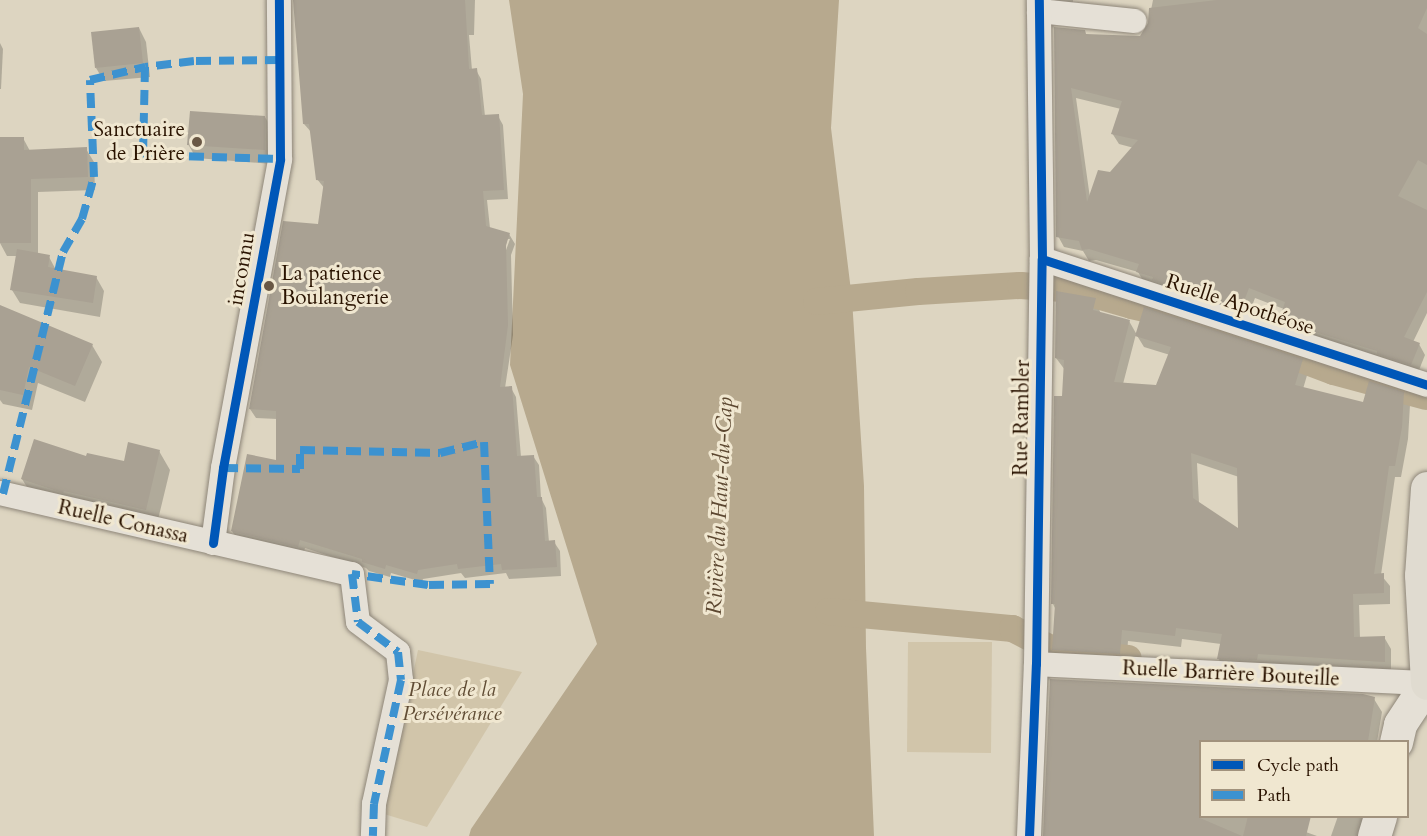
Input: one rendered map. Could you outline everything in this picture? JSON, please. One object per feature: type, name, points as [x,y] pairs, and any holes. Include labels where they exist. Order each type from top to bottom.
[{"type":"main road","points":[[1427,488],[1421,575],[1427,683]]},
{"type":"street","name":"inconnu","points":[[213,543],[223,468],[280,159],[279,0]]},
{"type":"street","points":[[1039,5],[1134,21]]},
{"type":"street","name":"Rue Rambler","points":[[1029,836],[1036,664],[1042,259],[1039,5]]},
{"type":"street","name":"Ruelle Apothéose","points":[[1042,259],[1427,385]]},
{"type":"street","name":"Ruelle Conassa","points":[[0,493],[352,574],[358,622],[398,652],[401,680],[374,804],[373,836]]},
{"type":"street","name":"Ruelle Barrière Bouteille","points":[[1036,664],[1427,683]]},
{"type":"street","points":[[1396,740],[1400,724],[1427,683]]},
{"type":"street","points":[[1374,836],[1379,818]]},
{"type":"green space","points":[[908,642],[992,642],[991,753],[907,752]]},
{"type":"green space","name":"Place de la Persévérance","points":[[418,650],[522,672],[427,827],[384,814]]},
{"type":"water","name":"Rivière du Haut-du-Cap","points":[[509,0],[839,0],[831,128],[852,299],[864,486],[866,648],[874,836],[469,836],[471,829],[597,644],[510,365],[523,94]]},
{"type":"building","points":[[293,0],[465,0],[469,69],[477,68],[482,115],[499,114],[504,190],[483,191],[486,226],[510,233],[506,245],[508,325],[500,387],[512,386],[517,456],[534,455],[537,497],[542,497],[545,541],[555,540],[557,567],[502,570],[501,564],[458,569],[457,564],[418,570],[417,574],[386,565],[385,569],[362,562],[362,559],[300,540],[298,547],[231,531],[247,454],[276,460],[276,411],[249,409],[283,221],[318,224],[324,181],[316,180],[309,124],[303,124]]},
{"type":"building","points":[[1217,0],[1427,0],[1427,8],[1418,28],[1427,34],[1427,165],[1418,160],[1398,196],[1427,210],[1427,292],[1404,337],[1420,343],[1411,365],[1377,354],[1377,351],[1279,321],[1285,302],[1249,288],[1241,309],[1152,280],[1153,277],[1136,272],[1139,264],[1089,249],[1082,250],[1079,241],[1056,237],[1054,27],[1085,30],[1086,34],[1140,36],[1148,23],[1149,8]],"holes":[[[1071,88],[1122,101],[1111,134],[1138,140],[1110,172],[1098,170],[1087,202]]]},
{"type":"building","points":[[139,27],[143,63],[95,68],[91,32]]},
{"type":"building","points":[[190,111],[265,116],[265,150],[187,145]]},
{"type":"building","points":[[0,137],[24,137],[24,150],[87,147],[88,177],[31,179],[31,243],[0,243]]},
{"type":"building","points":[[17,249],[50,255],[48,267],[97,276],[93,303],[10,290]]},
{"type":"building","points":[[1056,291],[1096,298],[1093,310],[1130,320],[1114,382],[1156,385],[1171,347],[1135,336],[1144,307],[1303,359],[1295,385],[1363,402],[1369,381],[1404,392],[1402,427],[1395,466],[1389,466],[1374,574],[1384,573],[1384,593],[1353,594],[1354,637],[1385,636],[1385,662],[1258,654],[1257,660],[1217,659],[1222,634],[1176,628],[1175,636],[1122,630],[1120,654],[1052,650],[1055,604],[1051,604],[1054,396],[1062,396],[1064,360],[1055,358]],"holes":[[[1191,453],[1237,468],[1238,528],[1193,498]]]},
{"type":"building","points":[[0,305],[93,344],[75,386],[29,367],[23,395],[0,390]]},
{"type":"building","points":[[34,439],[86,456],[87,453],[124,461],[128,442],[160,450],[146,510],[64,491],[63,493],[21,479]]},
{"type":"building","points":[[1050,679],[1363,694],[1375,697],[1368,740],[1199,740],[1199,818],[1242,836],[1043,836]]},
{"type":"building","points":[[1248,818],[1310,818],[1306,836],[1243,836]]},
{"type":"waterway","points":[[816,301],[918,291],[1020,285],[1076,289],[1131,305],[1198,320],[1333,371],[1426,396]]},
{"type":"waterway","points":[[828,611],[1012,628],[1058,652],[1128,658]]},
{"type":"marked path","points":[[280,60],[194,61],[145,67],[143,155],[280,159]]},
{"type":"marked path","points":[[3,494],[63,252],[82,219],[94,177],[90,80],[145,67]]},
{"type":"marked path","points":[[223,468],[300,469],[300,450],[440,453],[484,442],[490,584],[428,585],[352,574],[358,622],[398,652],[401,680],[374,804],[373,836]]},
{"type":"cycle path","points":[[213,543],[223,468],[280,159],[279,0]]},
{"type":"cycle path","points":[[1029,836],[1036,664],[1042,259],[1039,0]]},
{"type":"cycle path","points":[[1042,259],[1427,385]]},
{"type":"place","name":"Sanctuaire de Prière","points":[[197,142]]},
{"type":"place","name":"La patience Boulangerie","points":[[269,286]]}]
